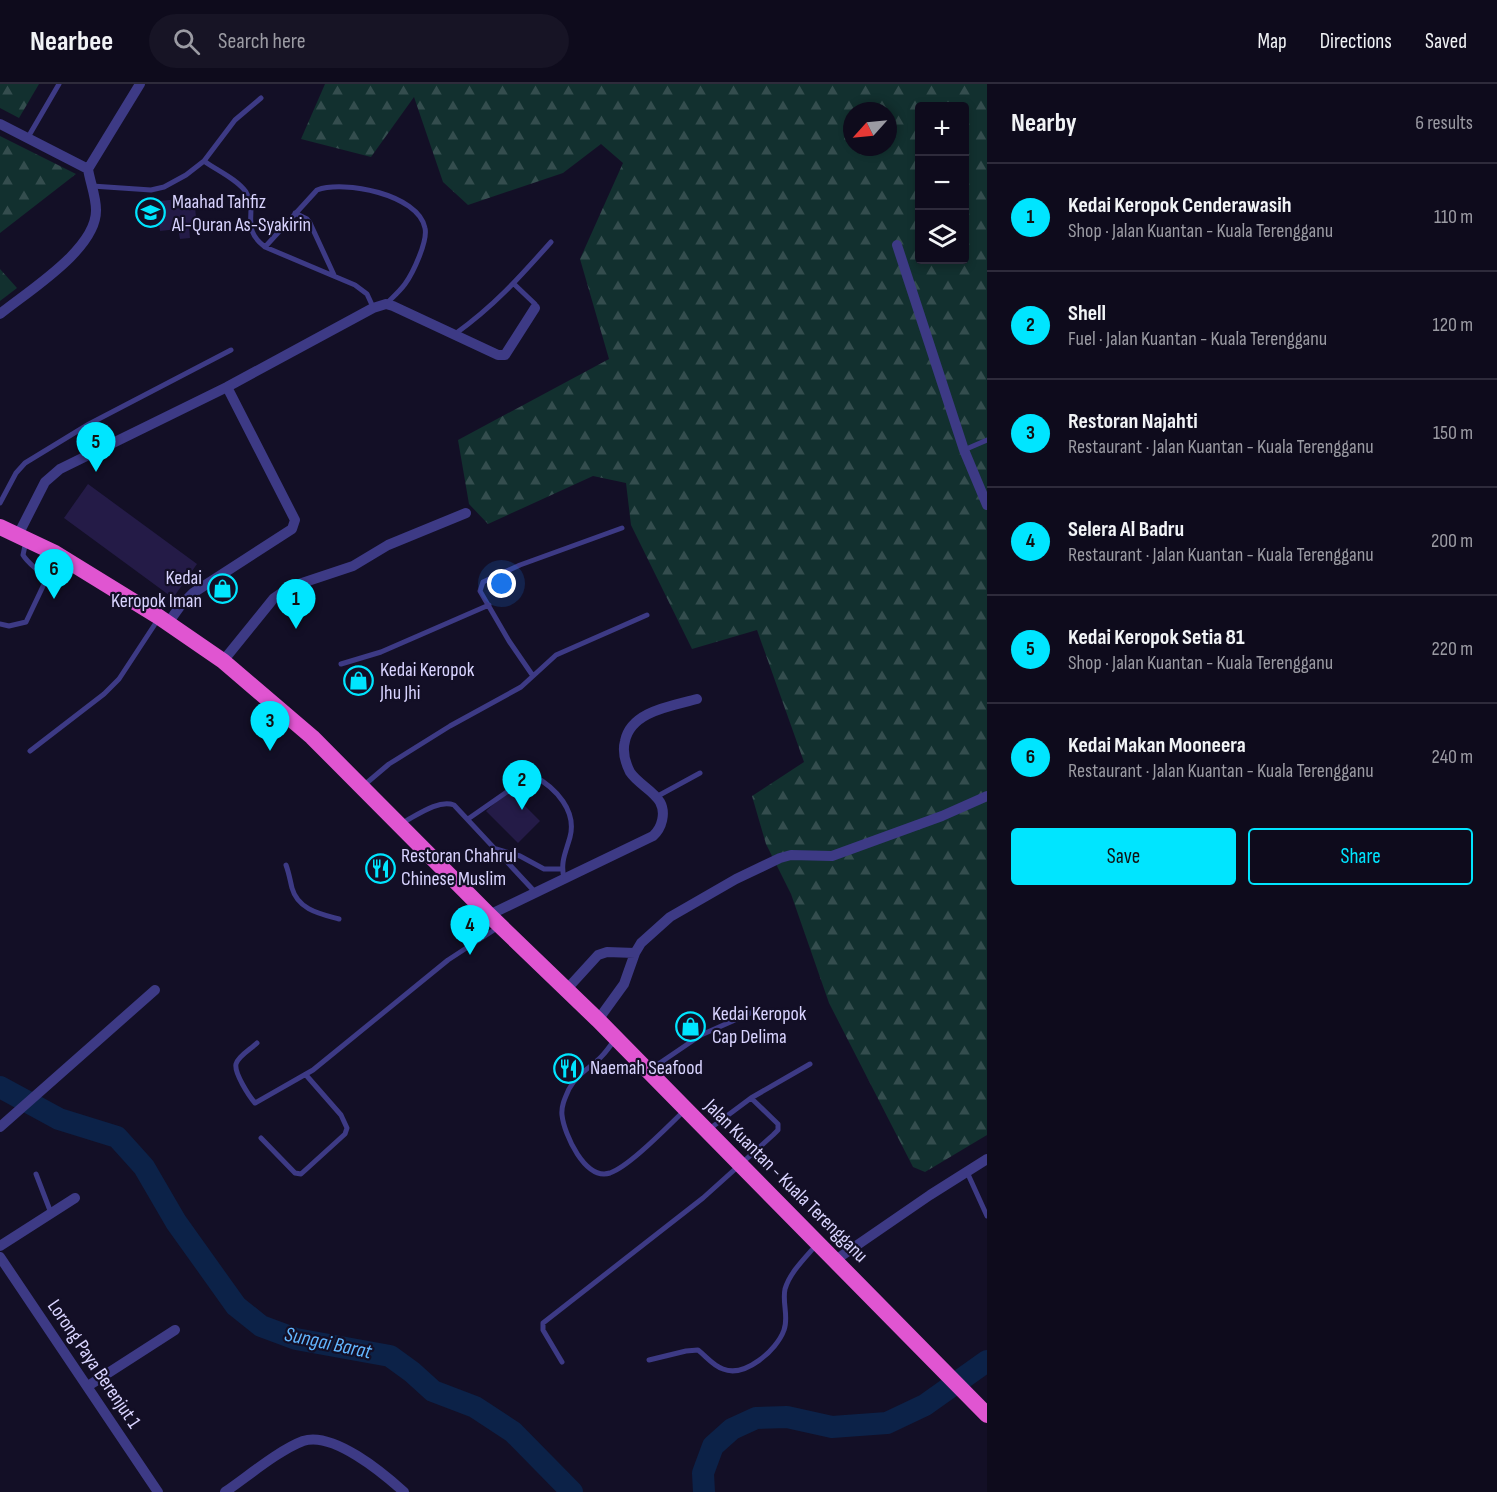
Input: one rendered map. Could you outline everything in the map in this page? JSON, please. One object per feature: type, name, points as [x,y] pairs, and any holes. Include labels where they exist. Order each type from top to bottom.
[{"type":"highway","name":"Jalan Kuantan - Kuala Terengganu","points":[[0,527],[76,565],[164,620],[223,661],[312,737],[598,1020],[987,1415]]},
{"type":"street","points":[[0,314],[65,263],[90,234],[95,222],[96,210],[88,169],[140,84]]},
{"type":"street","points":[[0,124],[88,169]]},
{"type":"street","points":[[897,245],[964,450],[987,505]]},
{"type":"street","points":[[22,537],[45,482],[60,469],[227,387],[373,308],[386,304],[405,310],[498,355],[505,355],[535,308]]},
{"type":"street","points":[[164,620],[193,593],[292,529],[295,520],[227,387]]},
{"type":"street","points":[[223,661],[274,598],[290,587],[353,566],[388,545],[466,513]]},
{"type":"street","points":[[495,920],[563,874],[653,836],[659,831],[663,814],[662,807],[656,797],[639,784],[627,766],[623,748],[626,733],[640,718],[663,708],[697,699]]},
{"type":"street","points":[[598,1020],[624,984],[635,953],[651,933],[670,917],[769,862],[791,855],[832,856],[942,816],[987,796]]},
{"type":"street","points":[[567,990],[598,955],[607,952],[635,953]]},
{"type":"street","points":[[0,1127],[155,990]]},
{"type":"street","points":[[834,1262],[943,1186],[987,1159]]},
{"type":"street","points":[[0,1246],[75,1198]]},
{"type":"street","name":"Lorong Paya Berenjut 1","points":[[0,1257],[158,1492]]},
{"type":"street","points":[[88,1386],[176,1330]]},
{"type":"street","points":[[225,1492],[304,1440],[331,1442],[390,1479],[404,1492]]},
{"type":"lane","points":[[27,139],[59,84]]},
{"type":"lane","points":[[90,186],[151,190],[164,187],[204,161],[235,120],[261,98]]},
{"type":"lane","points":[[204,161],[240,185],[246,192],[250,202],[252,234],[256,241],[265,248],[355,285],[367,294],[373,308]]},
{"type":"lane","points":[[265,248],[317,190],[326,186],[392,196],[422,219],[425,240],[406,284],[386,304]]},
{"type":"lane","points":[[295,213],[307,219],[334,275]]},
{"type":"lane","points":[[455,334],[484,314],[551,242]]},
{"type":"lane","points":[[514,284],[535,304],[535,308]]},
{"type":"lane","points":[[0,503],[16,473],[38,454],[89,424],[231,350]]},
{"type":"lane","points":[[964,450],[987,440]]},
{"type":"lane","points":[[533,676],[509,641],[480,591],[483,582],[520,565],[622,528]]},
{"type":"lane","points":[[22,537],[23,555],[46,580]]},
{"type":"lane","points":[[46,580],[62,576],[76,565]]},
{"type":"lane","points":[[0,624],[9,626],[26,622],[46,580]]},
{"type":"lane","points":[[342,664],[381,652],[489,605]]},
{"type":"lane","points":[[362,787],[389,764],[450,726],[521,687],[556,655],[647,615]]},
{"type":"lane","points":[[30,751],[119,680],[164,620]]},
{"type":"lane","points":[[656,797],[700,773]]},
{"type":"lane","points":[[468,819],[527,778],[534,776],[562,799],[570,812],[572,822],[563,874],[544,869],[520,856],[496,849]]},
{"type":"lane","points":[[400,824],[438,805],[454,805],[536,893]]},
{"type":"lane","points":[[286,865],[292,890],[306,908],[312,912],[339,919]]},
{"type":"lane","points":[[257,1043],[239,1059],[236,1065],[237,1073],[255,1103],[306,1075],[495,920]]},
{"type":"lane","points":[[647,1072],[701,1035],[753,1012]]},
{"type":"lane","points":[[616,1039],[570,1087],[562,1105],[562,1116],[570,1143],[585,1163],[594,1171],[602,1174],[610,1173],[637,1154],[685,1110]]},
{"type":"lane","points":[[706,1131],[751,1098],[810,1064]]},
{"type":"lane","points":[[261,1138],[295,1173],[301,1174],[345,1134],[347,1128],[341,1114],[306,1075]]},
{"type":"lane","points":[[562,1362],[543,1330],[543,1323],[668,1226],[778,1130],[778,1124],[751,1098]]},
{"type":"lane","points":[[966,1171],[987,1216]]},
{"type":"lane","points":[[36,1174],[51,1213]]},
{"type":"lane","points":[[649,1360],[686,1350],[698,1350],[711,1364],[726,1371],[742,1370],[764,1357],[777,1343],[784,1330],[786,1317],[784,1297],[790,1278],[818,1243]]},
{"type":"green space","points":[[0,84],[39,84],[19,118],[0,108]]},
{"type":"green space","points":[[325,84],[987,84],[987,1135],[925,1172],[913,1167],[829,1003],[791,894],[766,844],[752,796],[804,762],[757,630],[692,649],[631,525],[626,483],[593,476],[488,524],[469,504],[458,440],[609,359],[580,259],[623,163],[601,144],[563,173],[468,205],[443,182],[414,97],[371,157],[301,139]]},
{"type":"green space","points":[[0,136],[76,174],[0,233]]},
{"type":"green space","points":[[0,269],[17,288],[0,301]]},
{"type":"building","points":[[194,197],[197,227],[189,227],[190,238],[180,239],[178,229],[160,231],[159,223],[153,223],[151,211],[162,210],[161,201]]},
{"type":"building","points":[[88,484],[197,564],[173,598],[64,518]]},
{"type":"building","points":[[509,790],[540,821],[518,843],[486,811]]},
{"type":"waterway","name":"Sungai Barat","points":[[0,1087],[59,1119],[117,1137],[144,1167],[176,1222],[236,1306],[261,1326],[296,1339],[390,1356],[433,1391],[475,1407],[513,1432],[572,1492]]},
{"type":"waterway","name":"Sungai Barat","points":[[704,1492],[703,1473],[713,1446],[732,1429],[756,1418],[787,1417],[832,1427],[887,1423],[925,1405],[987,1361]]},
{"type":"place","name":"Maahad Tahfiz Al-Quran As-Syakirin","points":[[151,213]]},
{"type":"place","name":"Kedai Keropok Setia 81","points":[[96,472]]},
{"type":"place","name":"Kedai Keropok Iman","points":[[223,589]]},
{"type":"place","name":"Kedai Makan Mooneera","points":[[54,599]]},
{"type":"place","name":"Kedai Keropok Cenderawasih","points":[[296,629]]},
{"type":"place","name":"Kedai Keropok Jhu Jhi","points":[[359,681]]},
{"type":"place","name":"Restoran Najahti","points":[[270,751]]},
{"type":"place","name":"Shell","points":[[522,810]]},
{"type":"place","name":"Restoran Chahrul Chinese Muslim","points":[[380,868]]},
{"type":"place","name":"Selera Al Badru","points":[[470,955]]},
{"type":"place","name":"Kedai Keropok Cap Delima","points":[[691,1026]]},
{"type":"place","name":"Naemah Seafood","points":[[569,1068]]}]
